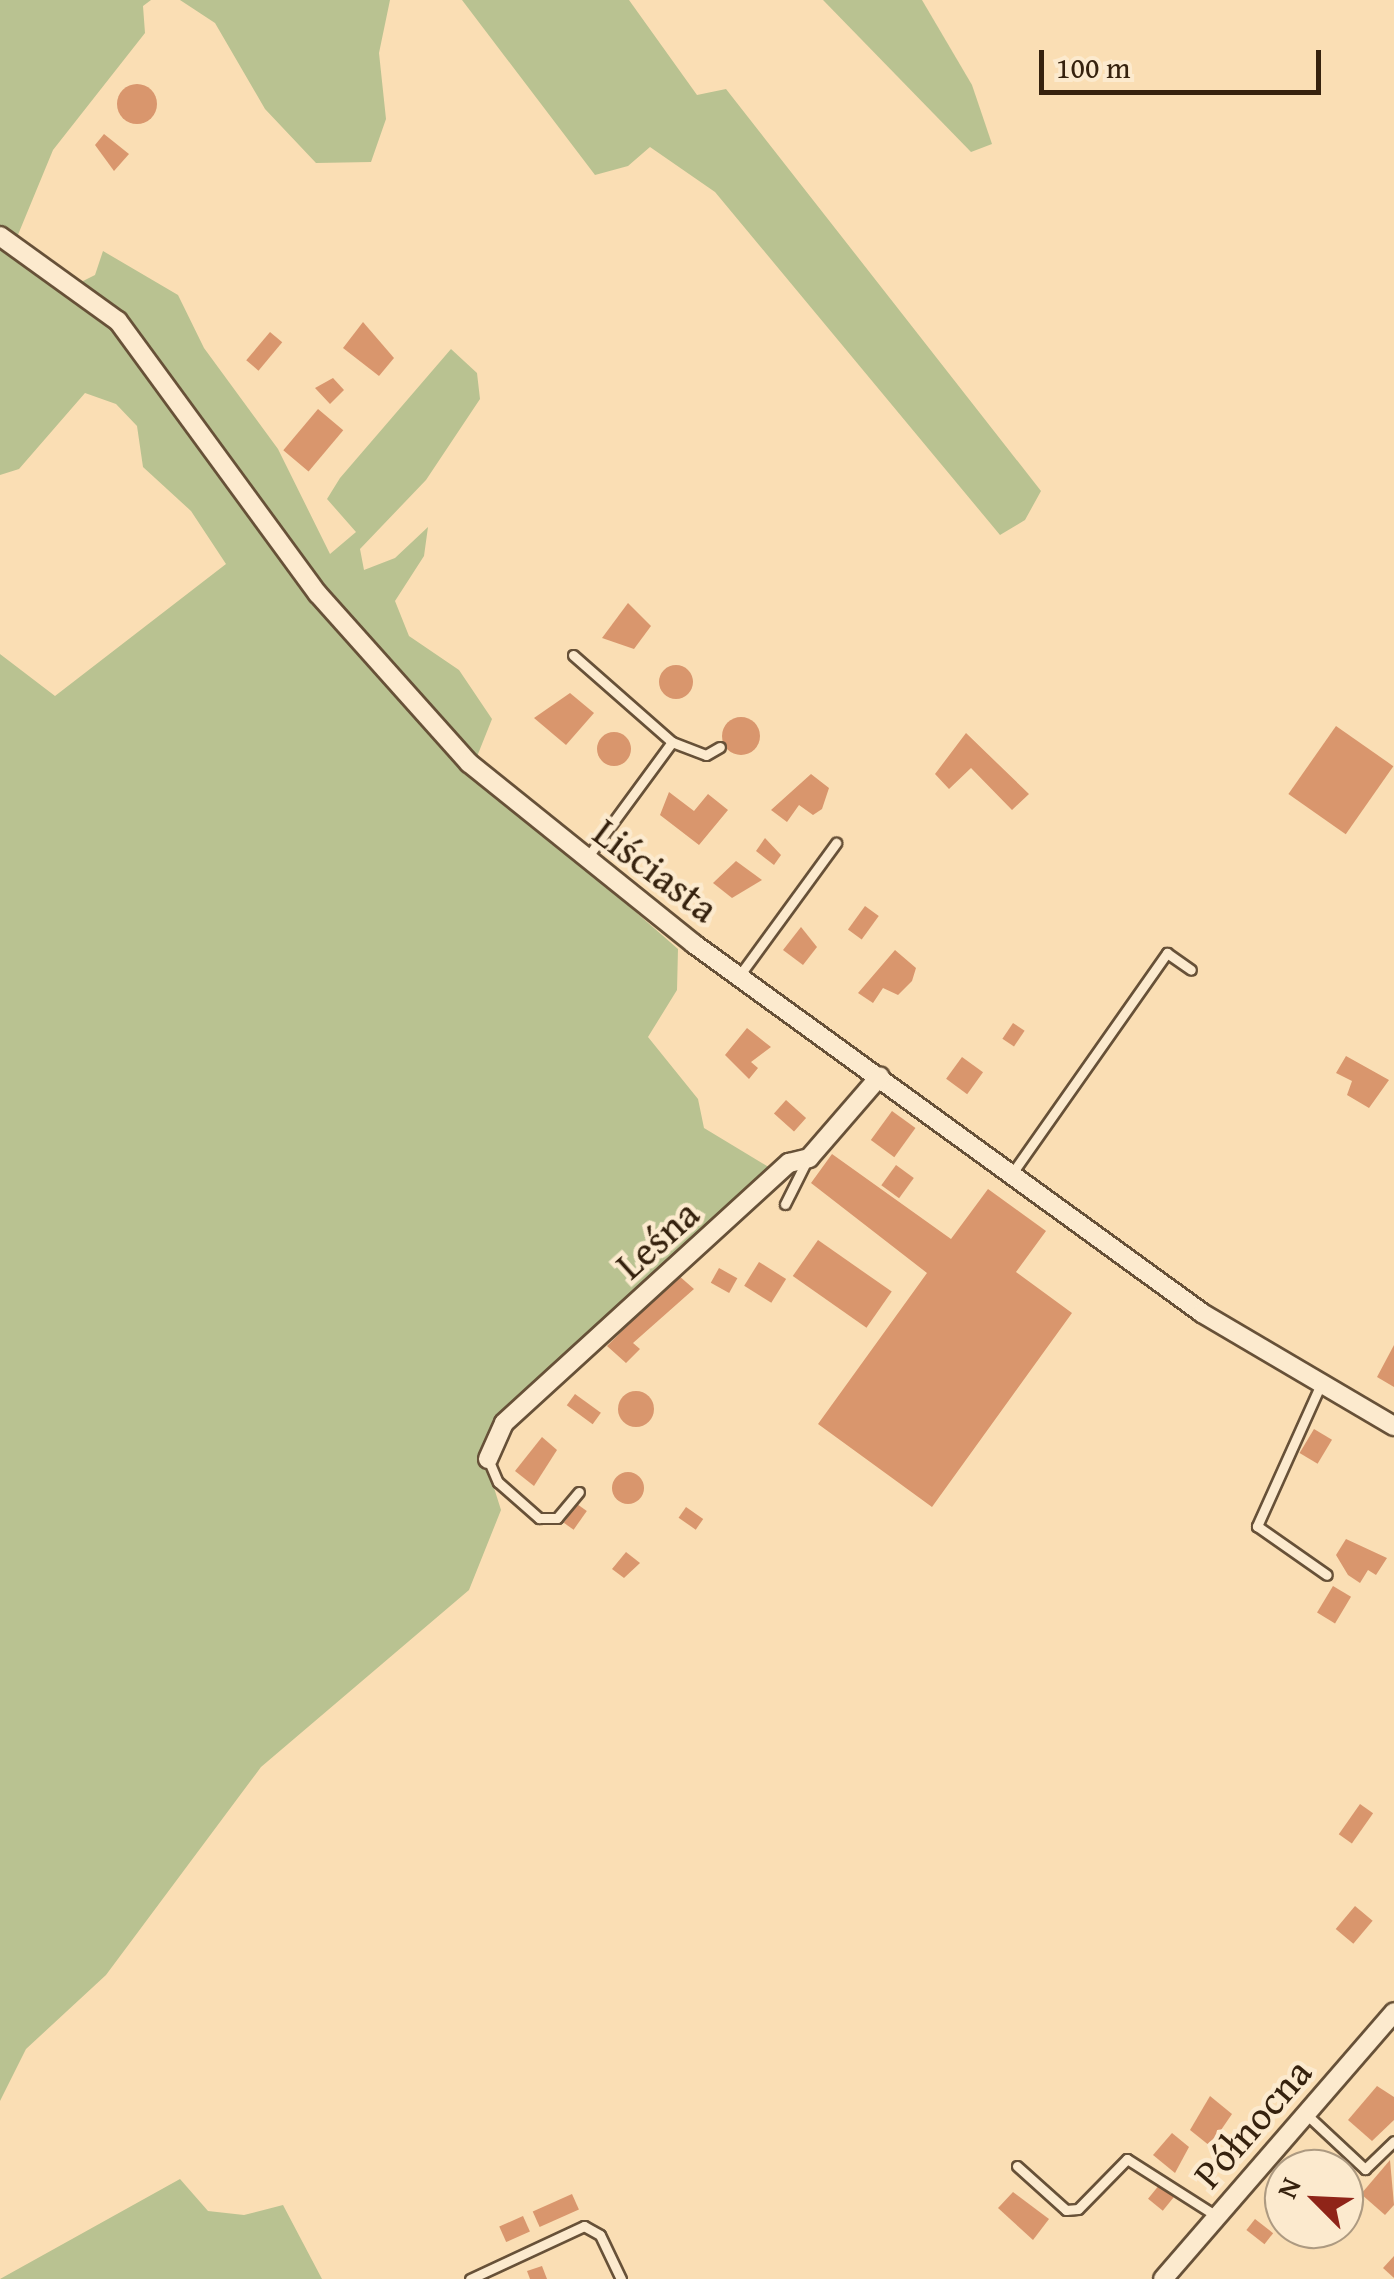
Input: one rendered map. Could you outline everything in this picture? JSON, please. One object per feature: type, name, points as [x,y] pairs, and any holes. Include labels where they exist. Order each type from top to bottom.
[{"type":"street","name":"Liściasta","points":[[0,236],[118,321],[318,594],[469,763],[584,861],[1202,1313],[1320,1386],[1394,1426]]},
{"type":"street","name":"Leśna","points":[[488,1459],[504,1423],[789,1162],[809,1158],[880,1076]]},
{"type":"street","name":"Północna","points":[[1164,2279],[1394,2012]]},
{"type":"lane","points":[[573,656],[672,742],[695,754],[720,747]]},
{"type":"lane","points":[[584,861],[672,742]]},
{"type":"lane","points":[[739,976],[836,844]]},
{"type":"lane","points":[[1013,1172],[1167,953],[1191,970]]},
{"type":"lane","points":[[785,1204],[809,1158]]},
{"type":"lane","points":[[1320,1386],[1257,1526],[1327,1576]]},
{"type":"lane","points":[[488,1459],[498,1482],[539,1518],[557,1518],[579,1492]]},
{"type":"lane","points":[[1306,2114],[1365,2168],[1394,2141]]},
{"type":"lane","points":[[1017,2166],[1066,2210],[1078,2209],[1127,2159],[1218,2217]]},
{"type":"lane","points":[[470,2279],[584,2226],[600,2235],[621,2279]]},
{"type":"green space","points":[[0,0],[151,0],[143,6],[145,33],[53,150],[15,242],[75,285],[95,275],[103,251],[178,295],[204,348],[278,449],[330,554],[356,532],[327,499],[340,478],[451,349],[477,373],[480,399],[426,480],[360,549],[364,570],[395,558],[428,527],[424,556],[395,601],[409,636],[459,670],[492,719],[472,769],[678,949],[677,990],[648,1037],[698,1099],[704,1128],[772,1169],[499,1418],[484,1456],[501,1510],[469,1590],[261,1767],[106,1975],[26,2049],[0,2101],[0,654],[55,696],[226,564],[191,511],[143,467],[137,426],[116,404],[85,393],[19,469],[0,475]]},
{"type":"green space","points":[[180,0],[390,0],[379,53],[386,119],[371,162],[316,163],[265,109],[215,23]]},
{"type":"green space","points":[[462,0],[629,0],[697,95],[726,89],[1041,491],[1025,520],[1000,535],[715,192],[650,147],[628,166],[595,175]]},
{"type":"green space","points":[[823,0],[922,0],[972,85],[992,144],[971,152]]},
{"type":"green space","points":[[180,2179],[208,2211],[244,2215],[283,2205],[322,2279],[0,2279]]},
{"type":"building","points":[[137,84],[151,90],[157,104],[151,118],[137,124],[123,118],[117,104],[123,90]]},
{"type":"building","points":[[104,134],[129,154],[114,171],[95,145]]},
{"type":"building","points":[[363,322],[394,358],[379,376],[343,348]]},
{"type":"building","points":[[270,332],[282,342],[258,371],[246,360]]},
{"type":"building","points":[[333,378],[344,390],[330,404],[315,388]]},
{"type":"building","points":[[318,409],[343,430],[309,472],[283,450]]},
{"type":"building","points":[[628,603],[651,626],[634,649],[602,638]]},
{"type":"building","points":[[676,665],[688,670],[693,682],[688,694],[676,699],[664,694],[659,682],[664,670]]},
{"type":"building","points":[[570,693],[594,713],[566,745],[534,718]]},
{"type":"building","points":[[741,717],[754,723],[760,736],[754,749],[741,755],[728,749],[722,736],[728,723]]},
{"type":"building","points":[[1336,726],[1393,766],[1346,834],[1288,794]]},
{"type":"building","points":[[614,732],[626,737],[631,749],[626,761],[614,766],[602,761],[597,749],[602,737]]},
{"type":"building","points":[[966,733],[1029,794],[1012,810],[971,768],[949,789],[935,774]]},
{"type":"building","points":[[811,774],[829,788],[822,809],[813,815],[799,805],[787,822],[771,810]]},
{"type":"building","points":[[669,792],[694,811],[708,794],[728,810],[699,845],[660,815]]},
{"type":"building","points":[[765,838],[781,855],[774,865],[756,851]]},
{"type":"building","points":[[736,861],[762,880],[732,898],[713,883]]},
{"type":"building","points":[[865,906],[879,916],[862,939],[848,929]]},
{"type":"building","points":[[801,927],[817,947],[803,965],[783,950]]},
{"type":"building","points":[[895,950],[916,968],[912,981],[898,995],[883,988],[873,1003],[858,993]]},
{"type":"building","points":[[1013,1023],[1025,1031],[1014,1047],[1002,1039]]},
{"type":"building","points":[[747,1028],[771,1047],[751,1062],[758,1068],[749,1079],[725,1055]]},
{"type":"building","points":[[1346,1056],[1389,1080],[1369,1108],[1347,1095],[1352,1081],[1336,1073]]},
{"type":"building","points":[[962,1057],[983,1072],[967,1094],[946,1079]]},
{"type":"building","points":[[786,1100],[806,1118],[794,1131],[774,1113]]},
{"type":"building","points":[[892,1111],[915,1128],[894,1157],[871,1140]]},
{"type":"building","points":[[832,1154],[951,1239],[988,1189],[1046,1231],[1016,1272],[1072,1313],[932,1507],[818,1424],[927,1273],[811,1183]]},
{"type":"building","points":[[896,1165],[914,1178],[899,1198],[881,1185]]},
{"type":"building","points":[[818,1240],[892,1292],[866,1328],[793,1276]]},
{"type":"building","points":[[759,1262],[786,1279],[771,1303],[744,1286]]},
{"type":"building","points":[[719,1268],[737,1278],[729,1293],[711,1283]]},
{"type":"building","points":[[678,1275],[694,1289],[633,1343],[640,1349],[626,1363],[607,1346]]},
{"type":"building","points":[[1394,1345],[1394,1387],[1377,1377]]},
{"type":"building","points":[[636,1391],[649,1396],[654,1409],[649,1422],[636,1427],[623,1422],[618,1409],[623,1396]]},
{"type":"building","points":[[575,1394],[601,1413],[593,1424],[567,1405]]},
{"type":"building","points":[[1314,1429],[1332,1440],[1318,1464],[1300,1453]]},
{"type":"building","points":[[542,1437],[557,1450],[534,1486],[515,1471]]},
{"type":"building","points":[[628,1472],[640,1476],[644,1488],[640,1500],[628,1504],[616,1500],[612,1488],[616,1476]]},
{"type":"building","points":[[577,1504],[587,1511],[574,1530],[564,1523]]},
{"type":"building","points":[[686,1507],[703,1519],[696,1530],[679,1518]]},
{"type":"building","points":[[1346,1539],[1387,1558],[1376,1575],[1368,1570],[1360,1583],[1348,1575],[1336,1555]]},
{"type":"building","points":[[626,1552],[640,1563],[624,1578],[612,1569]]},
{"type":"building","points":[[1333,1586],[1351,1597],[1335,1623],[1317,1613]]},
{"type":"building","points":[[1360,1804],[1373,1813],[1352,1843],[1339,1834]]},
{"type":"building","points":[[1355,1906],[1373,1921],[1353,1944],[1336,1929]]},
{"type":"building","points":[[1377,2086],[1394,2097],[1394,2120],[1372,2141],[1348,2120]]},
{"type":"building","points":[[1210,2096],[1232,2114],[1210,2146],[1190,2130]]},
{"type":"building","points":[[1172,2133],[1189,2147],[1175,2173],[1153,2155]]},
{"type":"building","points":[[1390,2160],[1394,2205],[1385,2215],[1364,2197],[1364,2190]]},
{"type":"building","points":[[1160,2184],[1175,2196],[1163,2211],[1148,2199]]},
{"type":"building","points":[[1013,2192],[1049,2219],[1033,2240],[998,2208]]},
{"type":"building","points":[[572,2194],[579,2210],[540,2227],[533,2211]]},
{"type":"building","points":[[523,2216],[530,2232],[506,2242],[499,2227]]},
{"type":"building","points":[[1255,2219],[1264,2226],[1264,2244],[1246,2230]]},
{"type":"building","points":[[1394,2256],[1394,2278],[1383,2268]]},
{"type":"building","points":[[542,2266],[547,2279],[530,2279],[527,2271]]}]
